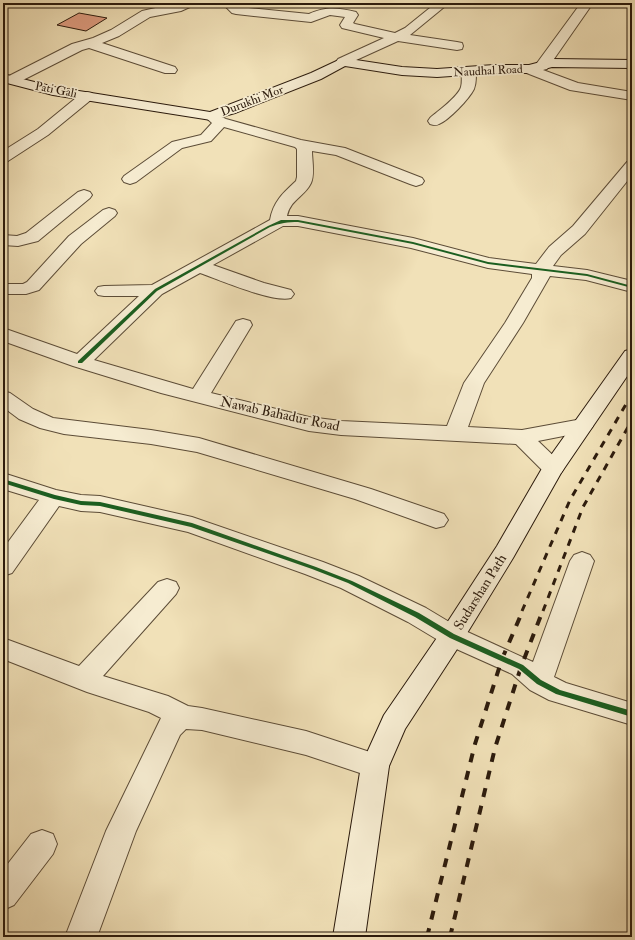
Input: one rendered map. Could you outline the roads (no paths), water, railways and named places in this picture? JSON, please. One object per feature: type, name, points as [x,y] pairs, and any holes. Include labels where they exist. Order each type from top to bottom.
[{"type":"street","points":[[8,83],[88,43],[98,41],[115,33],[153,12],[177,8],[188,3]]},
{"type":"street","points":[[234,3],[232,7],[236,10],[311,18],[323,12],[330,11],[347,14],[352,15],[346,25],[398,38],[457,46]]},
{"type":"street","name":"Durukhi Mor","points":[[110,100],[216,119],[230,110],[316,76],[343,62],[398,38],[409,31],[443,3]]},
{"type":"street","points":[[587,3],[535,67],[575,87],[632,96]]},
{"type":"street","points":[[88,43],[170,70]]},
{"type":"street","name":"Naudhal Road","points":[[343,62],[415,72],[437,73],[535,67],[552,63],[632,64]]},
{"type":"street","points":[[435,122],[454,105],[468,88],[469,71]]},
{"type":"street","name":"Pati Gali","points":[[8,83],[110,100]]},
{"type":"street","points":[[3,158],[43,132],[87,96]]},
{"type":"street","points":[[130,180],[177,145],[206,138],[216,119],[300,144],[340,151],[416,181]]},
{"type":"street","points":[[278,221],[280,209],[284,202],[303,183],[305,177],[304,148],[300,144]]},
{"type":"street","points":[[455,434],[474,383],[514,323],[541,278],[541,269],[555,251],[580,230],[632,165]]},
{"type":"street","points":[[3,240],[18,241],[32,237],[84,195]]},
{"type":"street","points":[[3,289],[26,289],[33,286],[75,240],[109,213]]},
{"type":"street","points":[[80,362],[156,290],[278,221],[298,221],[413,243],[488,263],[587,275],[632,287]]},
{"type":"street","points":[[198,266],[258,288],[284,294]]},
{"type":"street","points":[[104,291],[156,290]]},
{"type":"street","points":[[199,396],[243,325]]},
{"type":"street","name":"Nawab Bahadur Road","points":[[3,334],[80,362],[168,389],[270,415],[328,426],[522,437],[582,426]]},
{"type":"street","name":"Sudarshan Path","points":[[349,937],[375,766],[394,723],[452,636],[505,552],[553,468],[632,355]]},
{"type":"street","points":[[3,397],[26,414],[47,423],[70,428],[199,444],[363,494],[436,520]]},
{"type":"street","points":[[522,437],[553,468]]},
{"type":"street","points":[[3,481],[81,503],[100,504],[192,525],[314,568],[350,582],[417,615],[452,636],[521,668],[539,682],[576,698],[632,714]]},
{"type":"street","points":[[3,567],[54,496]]},
{"type":"street","points":[[539,682],[582,561]]},
{"type":"street","points":[[84,679],[167,588]]},
{"type":"street","points":[[3,648],[84,679],[158,704],[185,717],[229,724],[306,743],[375,766]]},
{"type":"street","points":[[80,937],[121,831],[170,727],[176,720],[185,717]]},
{"type":"street","points":[[3,896],[42,844]]},
{"type":"railway","points":[[522,611],[570,500],[632,394]]},
{"type":"railway","points":[[543,611],[583,507],[632,420]]},
{"type":"railway","points":[[427,937],[475,744],[502,659],[523,610]]},
{"type":"railway","points":[[450,937],[495,748],[521,667],[543,610]]}]
